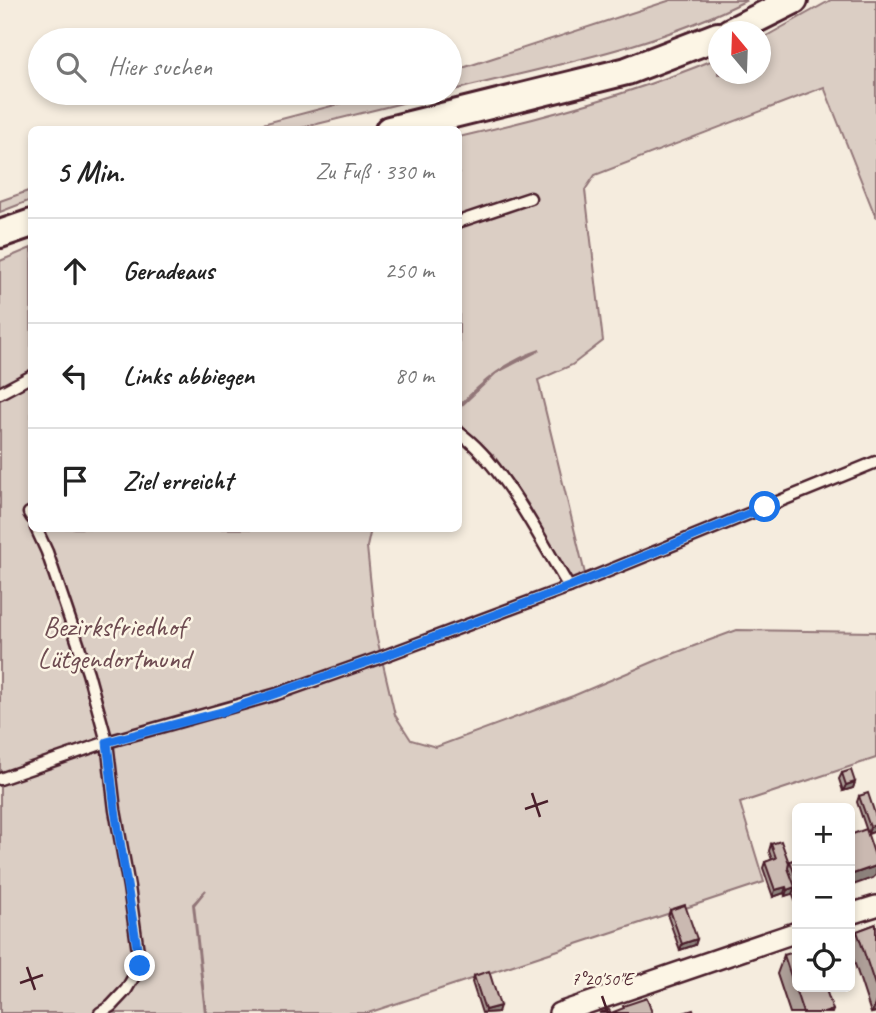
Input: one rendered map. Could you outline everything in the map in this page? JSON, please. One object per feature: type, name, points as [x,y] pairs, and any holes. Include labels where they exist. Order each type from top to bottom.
[{"type":"street","points":[[752,21],[794,0]]},
{"type":"street","points":[[405,126],[627,71],[708,40]]},
{"type":"street","points":[[0,234],[28,224]]},
{"type":"street","points":[[855,912],[876,906]]},
{"type":"street","points":[[559,1013],[792,934]]},
{"type":"lane","points":[[462,221],[530,198]]},
{"type":"lane","points":[[0,393],[28,378]]},
{"type":"lane","points":[[462,435],[484,454],[500,475],[569,587]]},
{"type":"lane","points":[[0,779],[107,742],[276,694],[569,587],[876,462]]},
{"type":"lane","points":[[38,532],[88,673],[107,742],[140,966],[126,990],[100,1013]]},
{"type":"green space","points":[[671,0],[747,0],[676,31],[639,43],[462,88],[462,68]]},
{"type":"green space","points":[[831,0],[876,0],[876,218],[824,87],[595,175],[585,190],[603,341],[572,365],[538,380],[585,574],[569,581],[528,504],[494,456],[462,426],[462,405],[496,373],[462,403],[462,136],[590,103],[708,62],[708,84],[771,84],[771,33]],"holes":[[[540,350],[496,373],[517,360]]]},
{"type":"green space","points":[[335,105],[394,105],[309,126],[254,126]]},
{"type":"green space","points":[[28,191],[28,201],[0,212],[0,201]]},
{"type":"green space","name":"Bezirksfriedhof Lütgendortmund","points":[[28,249],[28,532],[370,532],[367,547],[376,634],[395,715],[411,740],[436,747],[737,630],[876,632],[876,758],[740,803],[764,882],[368,1013],[206,1013],[194,905],[206,890],[193,904],[205,1013],[0,1013],[0,261]]},
{"type":"building","points":[[851,770],[855,782],[846,785],[842,773]]},
{"type":"building","points":[[868,793],[876,817],[876,825],[870,827],[859,796]]},
{"type":"building","points":[[866,829],[876,866],[855,873],[855,866],[855,833]]},
{"type":"building","points":[[781,841],[789,863],[792,888],[775,890],[765,862],[776,858],[771,844]]},
{"type":"building","points":[[685,905],[697,939],[682,944],[670,910]]},
{"type":"building","points":[[876,924],[876,988],[857,931]]},
{"type":"building","points":[[792,953],[792,979],[784,955]]},
{"type":"building","points":[[489,971],[500,1006],[485,1010],[474,976]]},
{"type":"building","points":[[796,992],[827,992],[833,1010],[803,1013]]},
{"type":"building","points":[[647,998],[652,1013],[611,1013]]},
{"type":"route","points":[[140,966],[107,742],[225,711],[376,659],[569,587],[765,507]]}]
